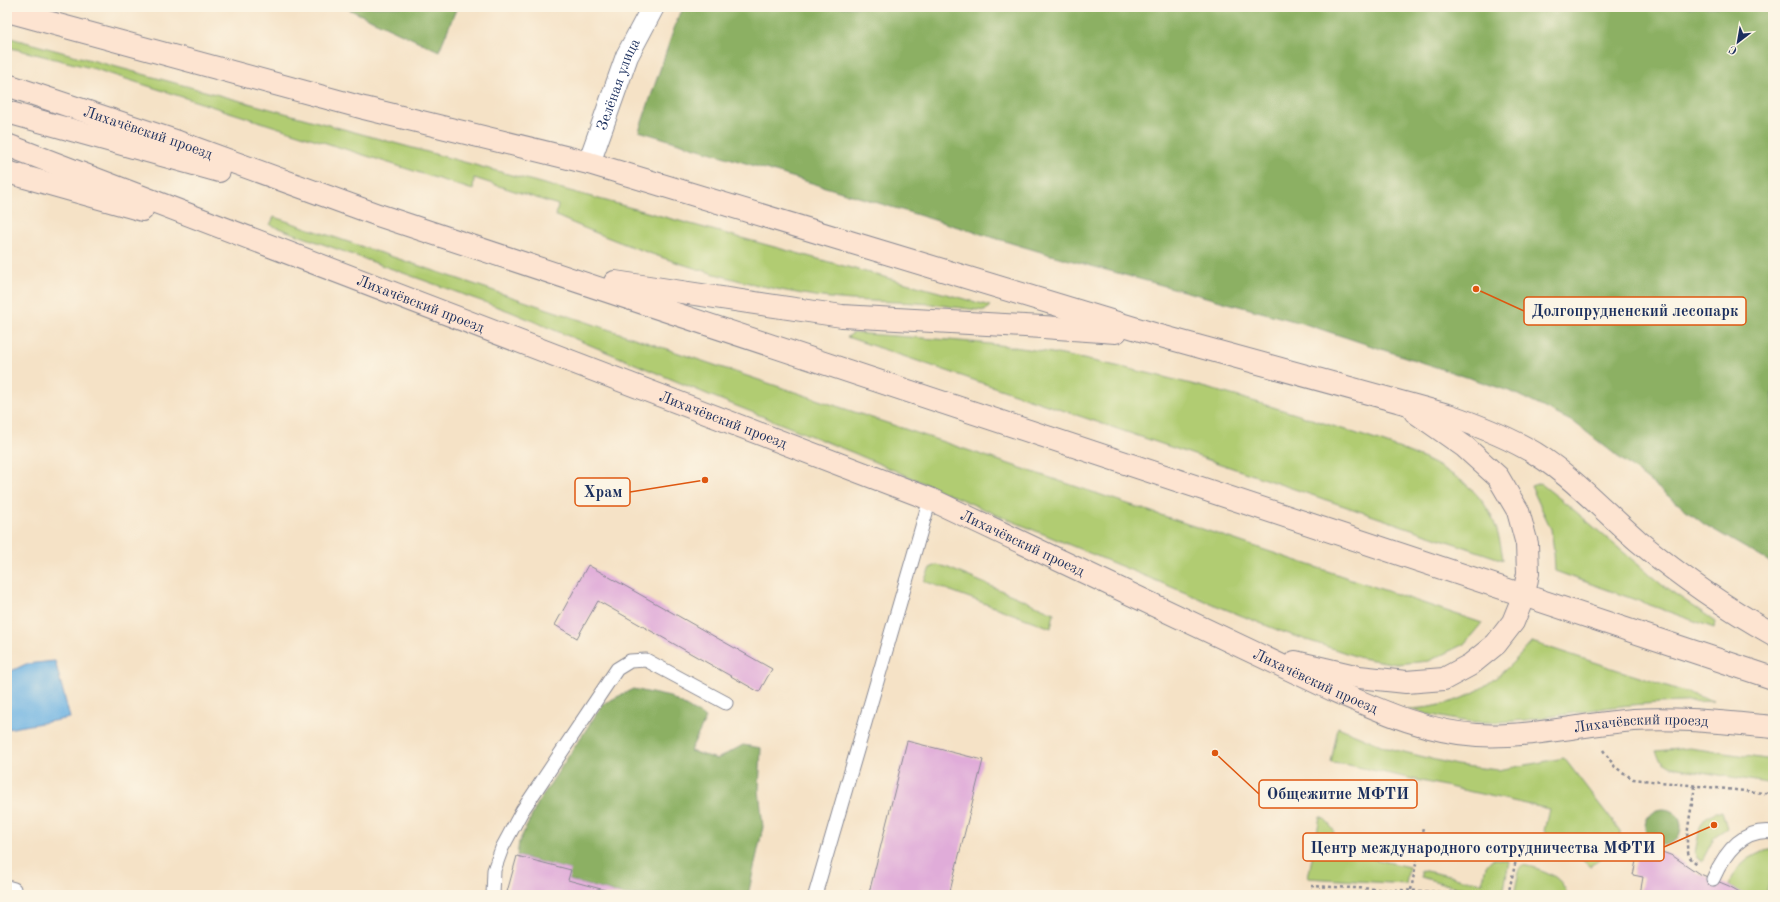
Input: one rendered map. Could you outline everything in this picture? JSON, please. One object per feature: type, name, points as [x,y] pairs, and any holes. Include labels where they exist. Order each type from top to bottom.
[{"type":"main road","points":[[7,11],[364,108],[589,163],[1157,335],[1448,415],[1481,427],[1524,447],[1560,472],[1638,541],[1689,580],[1749,620],[1773,634]]},
{"type":"main road","name":"Лихачёвский проезд","points":[[7,85],[178,142],[378,215],[558,273],[1773,678]]},
{"type":"main road","name":"Лихачёвский проезд","points":[[7,112],[378,215]]},
{"type":"main road","name":"Лихачёвский проезд","points":[[7,145],[930,499],[1369,706],[1433,729],[1477,735],[1516,734],[1635,720],[1678,719],[1773,727]]},
{"type":"main road","name":"Лихачёвский проезд","points":[[7,172],[286,252]]},
{"type":"main road","points":[[558,273],[842,316],[1157,335]]},
{"type":"main road","points":[[1258,654],[1360,677],[1406,682],[1444,679],[1470,665],[1496,644],[1513,622],[1524,595],[1528,573],[1528,544],[1518,511],[1498,477],[1465,447],[1405,404]]},
{"type":"street","name":"Зелёная улица","points":[[589,163],[627,56],[654,7]]},
{"type":"lane","points":[[815,895],[930,499]]},
{"type":"lane","points":[[493,895],[494,870],[502,848],[522,811],[617,669],[630,661],[646,660],[726,703]]},
{"type":"lane","points":[[1715,874],[1726,854],[1744,839],[1767,831],[1773,832]]},
{"type":"path","points":[[1601,748],[1615,767],[1633,779],[1773,794]]},
{"type":"path","points":[[1695,786],[1687,841],[1688,852],[1691,860],[1715,874]]},
{"type":"path","points":[[1410,890],[1423,827]]},
{"type":"path","points":[[1508,895],[1518,847]]},
{"type":"path","points":[[1311,886],[1487,895]]},
{"type":"green space","points":[[344,7],[457,7],[439,51]]},
{"type":"green space","points":[[684,7],[1773,7],[1773,564],[1704,524],[1575,423],[1512,392],[1305,324],[1051,255],[639,131],[677,20]]},
{"type":"green space","points":[[7,37],[990,306],[985,311],[931,304],[836,299],[754,284],[686,266],[588,230],[556,216],[558,205],[474,178],[473,190],[95,69],[7,47]]},
{"type":"green space","points":[[274,217],[1482,623],[1464,644],[1429,661],[1397,664],[1361,658],[1280,631],[509,311],[270,225]]},
{"type":"green space","points":[[853,333],[952,340],[1027,349],[1122,367],[1227,394],[1296,414],[1382,442],[1432,463],[1463,482],[1472,490],[1492,517],[1499,537],[1503,560],[847,337]]},
{"type":"green space","points":[[1540,483],[1662,585],[1715,621],[1714,628],[1555,571],[1551,529],[1531,486]]},
{"type":"green space","points":[[937,565],[946,567],[1054,613],[1051,628],[924,581],[930,568]]},
{"type":"green space","points":[[1532,642],[1713,701],[1612,707],[1544,718],[1493,722],[1459,720],[1407,709],[1446,704],[1477,690],[1505,670]]},
{"type":"green space","points":[[633,689],[670,697],[706,718],[690,751],[717,759],[743,745],[761,748],[759,790],[763,827],[748,895],[625,895],[568,880],[570,870],[517,856],[519,842],[539,801],[603,704]]},
{"type":"green space","points":[[1338,727],[1388,748],[1456,765],[1498,770],[1564,758],[1620,831],[1620,841],[1616,847],[1590,867],[1575,854],[1550,839],[1544,831],[1549,809],[1349,765],[1331,763]]},
{"type":"green space","points":[[1690,748],[1773,760],[1773,784],[1672,767],[1662,761],[1656,751]]},
{"type":"green space","points":[[1663,809],[1673,812],[1678,817],[1681,827],[1678,837],[1673,842],[1663,845],[1653,842],[1648,837],[1645,827],[1648,817],[1653,812]]},
{"type":"green space","points":[[1715,812],[1722,812],[1727,828],[1715,836],[1702,861],[1697,858],[1695,853],[1700,827],[1705,818]]},
{"type":"green space","points":[[1320,817],[1326,820],[1334,831],[1330,849],[1409,867],[1406,884],[1308,878]]},
{"type":"green space","points":[[1773,850],[1773,870],[1766,895],[1744,895],[1729,886],[1735,873],[1744,863],[1755,855]]},
{"type":"green space","points":[[1492,859],[1509,861],[1504,889],[1501,891],[1459,888],[1421,877],[1421,870],[1482,883],[1486,866]]},
{"type":"green space","points":[[1523,865],[1544,871],[1556,878],[1565,888],[1567,895],[1519,895],[1515,890],[1519,871]]},
{"type":"water","points":[[55,661],[70,718],[7,729],[7,673],[26,664]]},
{"type":"building","points":[[588,565],[772,669],[759,692],[598,601],[577,638],[555,625]]},
{"type":"building","points":[[907,741],[983,760],[949,895],[859,895],[860,891],[869,893]]},
{"type":"building","points":[[1639,847],[1657,850],[1673,856],[1698,873],[1729,886],[1745,895],[1640,894],[1643,877],[1633,875]]},
{"type":"building","points":[[517,856],[571,870],[568,880],[623,895],[519,895],[507,892]]},
{"type":"place","name":"Долгопрудненский лесопарк","points":[[1476,289]]},
{"type":"place","name":"Храм","points":[[705,480]]},
{"type":"place","name":"Общежитие МФТИ","points":[[1215,753]]},
{"type":"place","name":"Центр международного сотрудничества МФТИ","points":[[1714,825]]}]
